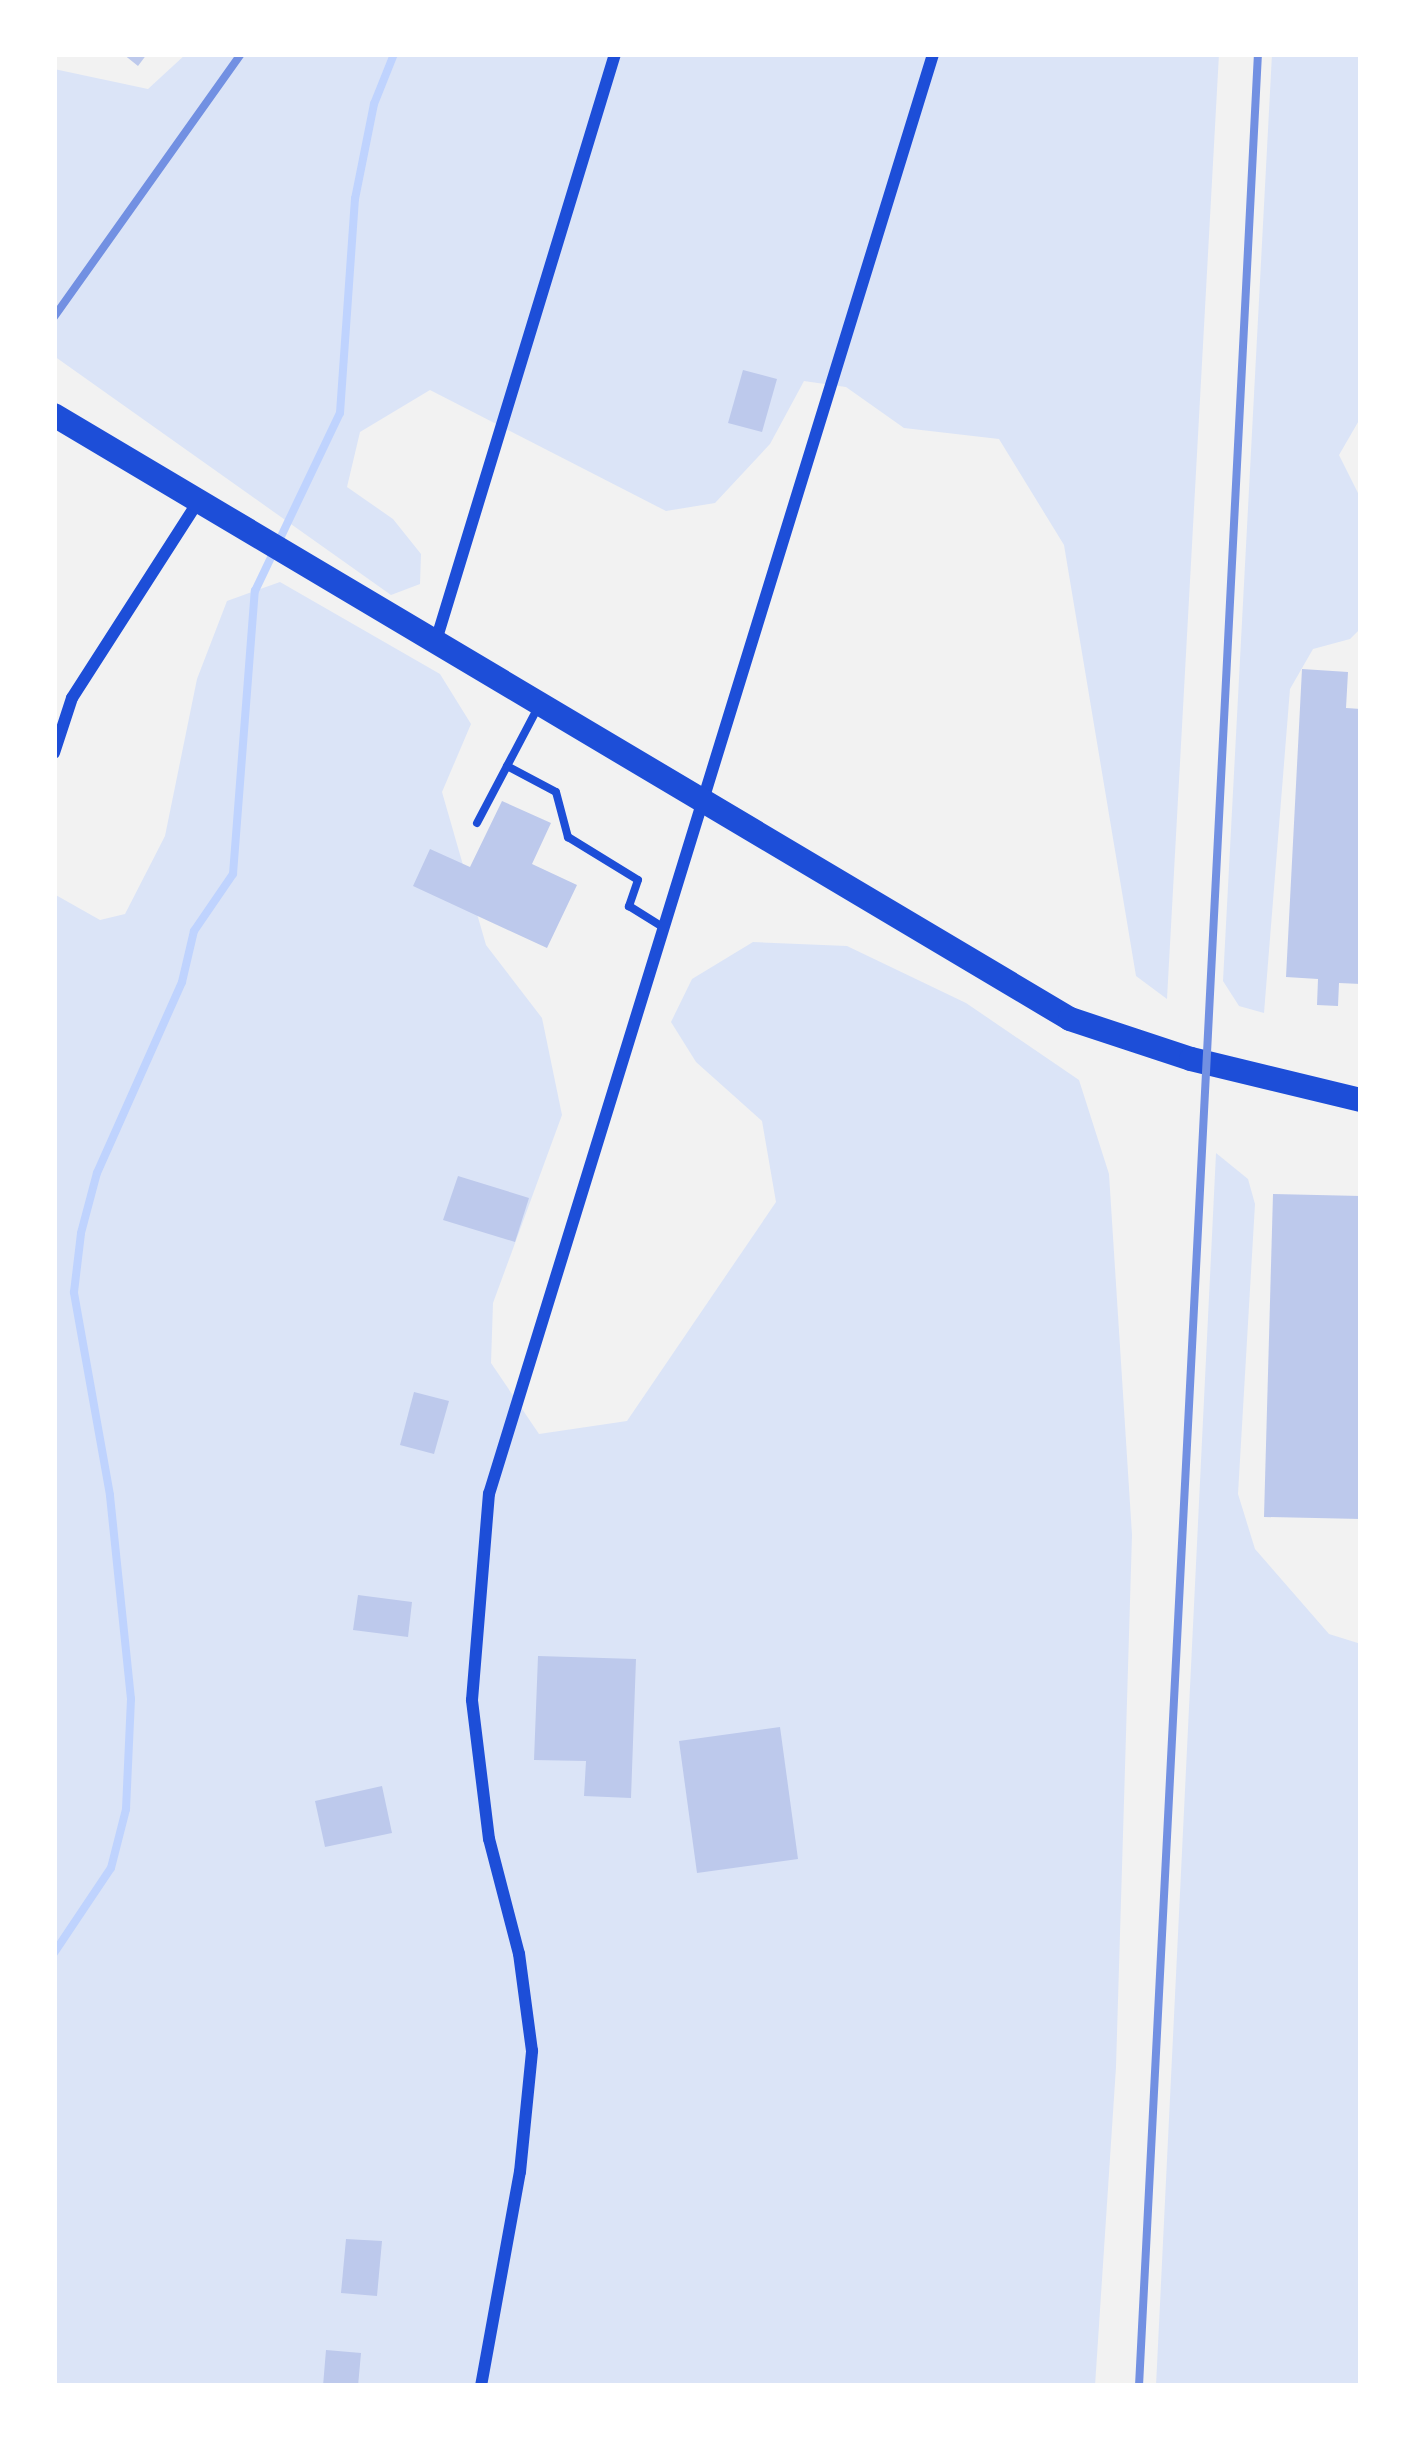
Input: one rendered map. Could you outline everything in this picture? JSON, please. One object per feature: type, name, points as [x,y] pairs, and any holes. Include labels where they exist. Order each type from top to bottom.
[{"type":"main road","points":[[54,415],[196,505],[702,806],[1070,1019],[1191,1060],[1361,1100]]},
{"type":"street","points":[[434,646],[615,54]]},
{"type":"street","points":[[481,2386],[520,2173],[532,2051],[478,1773],[478,1560],[506,1423],[933,54]]},
{"type":"street","points":[[54,753],[72,698],[196,505]]},
{"type":"lane","points":[[477,823],[538,708]]},
{"type":"lane","points":[[507,766],[556,792],[568,837],[638,880],[629,906],[664,928]]},
{"type":"shaded area","points":[[186,54],[1219,54],[1167,999],[1136,976],[1064,545],[999,439],[904,428],[846,387],[804,381],[770,444],[715,503],[666,511],[430,390],[360,432],[347,487],[393,519],[421,554],[420,584],[391,595],[54,356],[54,69],[148,89]]},
{"type":"shaded area","points":[[1272,54],[1361,54],[1361,417],[1339,455],[1361,499],[1361,628],[1350,639],[1313,649],[1290,689],[1264,1013],[1239,1006],[1223,981]]},
{"type":"shaded area","points":[[280,582],[440,674],[471,724],[442,792],[486,945],[542,1018],[562,1115],[493,1303],[491,1363],[539,1434],[627,1421],[776,1202],[762,1121],[696,1062],[671,1022],[692,979],[753,942],[847,946],[966,1003],[1079,1080],[1109,1174],[1132,1535],[1116,2067],[1095,2386],[54,2386],[54,894],[100,920],[125,914],[165,836],[197,679],[227,601]]},
{"type":"shaded area","points":[[1216,1153],[1248,1179],[1255,1204],[1238,1494],[1255,1549],[1329,1634],[1361,1644],[1361,2386],[1156,2386]]},
{"type":"building","points":[[123,54],[147,54],[138,66]]},
{"type":"building","points":[[743,370],[777,379],[762,432],[728,423]]},
{"type":"building","points":[[1302,669],[1348,672],[1346,708],[1361,709],[1361,984],[1339,983],[1338,1006],[1317,1005],[1318,979],[1286,977]]},
{"type":"building","points":[[502,801],[551,823],[532,864],[577,885],[547,948],[413,886],[430,849],[470,867]]},
{"type":"building","points":[[458,1176],[529,1198],[515,1242],[443,1220]]},
{"type":"building","points":[[1273,1194],[1361,1196],[1361,1519],[1264,1517]]},
{"type":"building","points":[[414,1392],[449,1401],[434,1454],[400,1445]]},
{"type":"building","points":[[358,1595],[412,1602],[408,1637],[353,1630]]},
{"type":"building","points":[[538,1656],[636,1659],[631,1798],[584,1796],[586,1761],[534,1760]]},
{"type":"building","points":[[780,1727],[798,1859],[697,1873],[679,1741]]},
{"type":"building","points":[[382,1786],[392,1833],[325,1847],[315,1801]]},
{"type":"building","points":[[346,2239],[382,2241],[377,2296],[341,2293]]},
{"type":"building","points":[[326,2350],[361,2353],[358,2386],[323,2386]]},
{"type":"waterway","points":[[54,1953],[111,1868],[126,1809],[131,1699],[110,1495],[74,1292],[81,1233],[97,1173],[182,982],[194,931],[233,874],[255,591],[340,413],[355,199],[374,104],[394,54]]},
{"type":"railway","points":[[54,317],[241,54]]},
{"type":"railway","points":[[1139,2386],[1258,54]]}]
